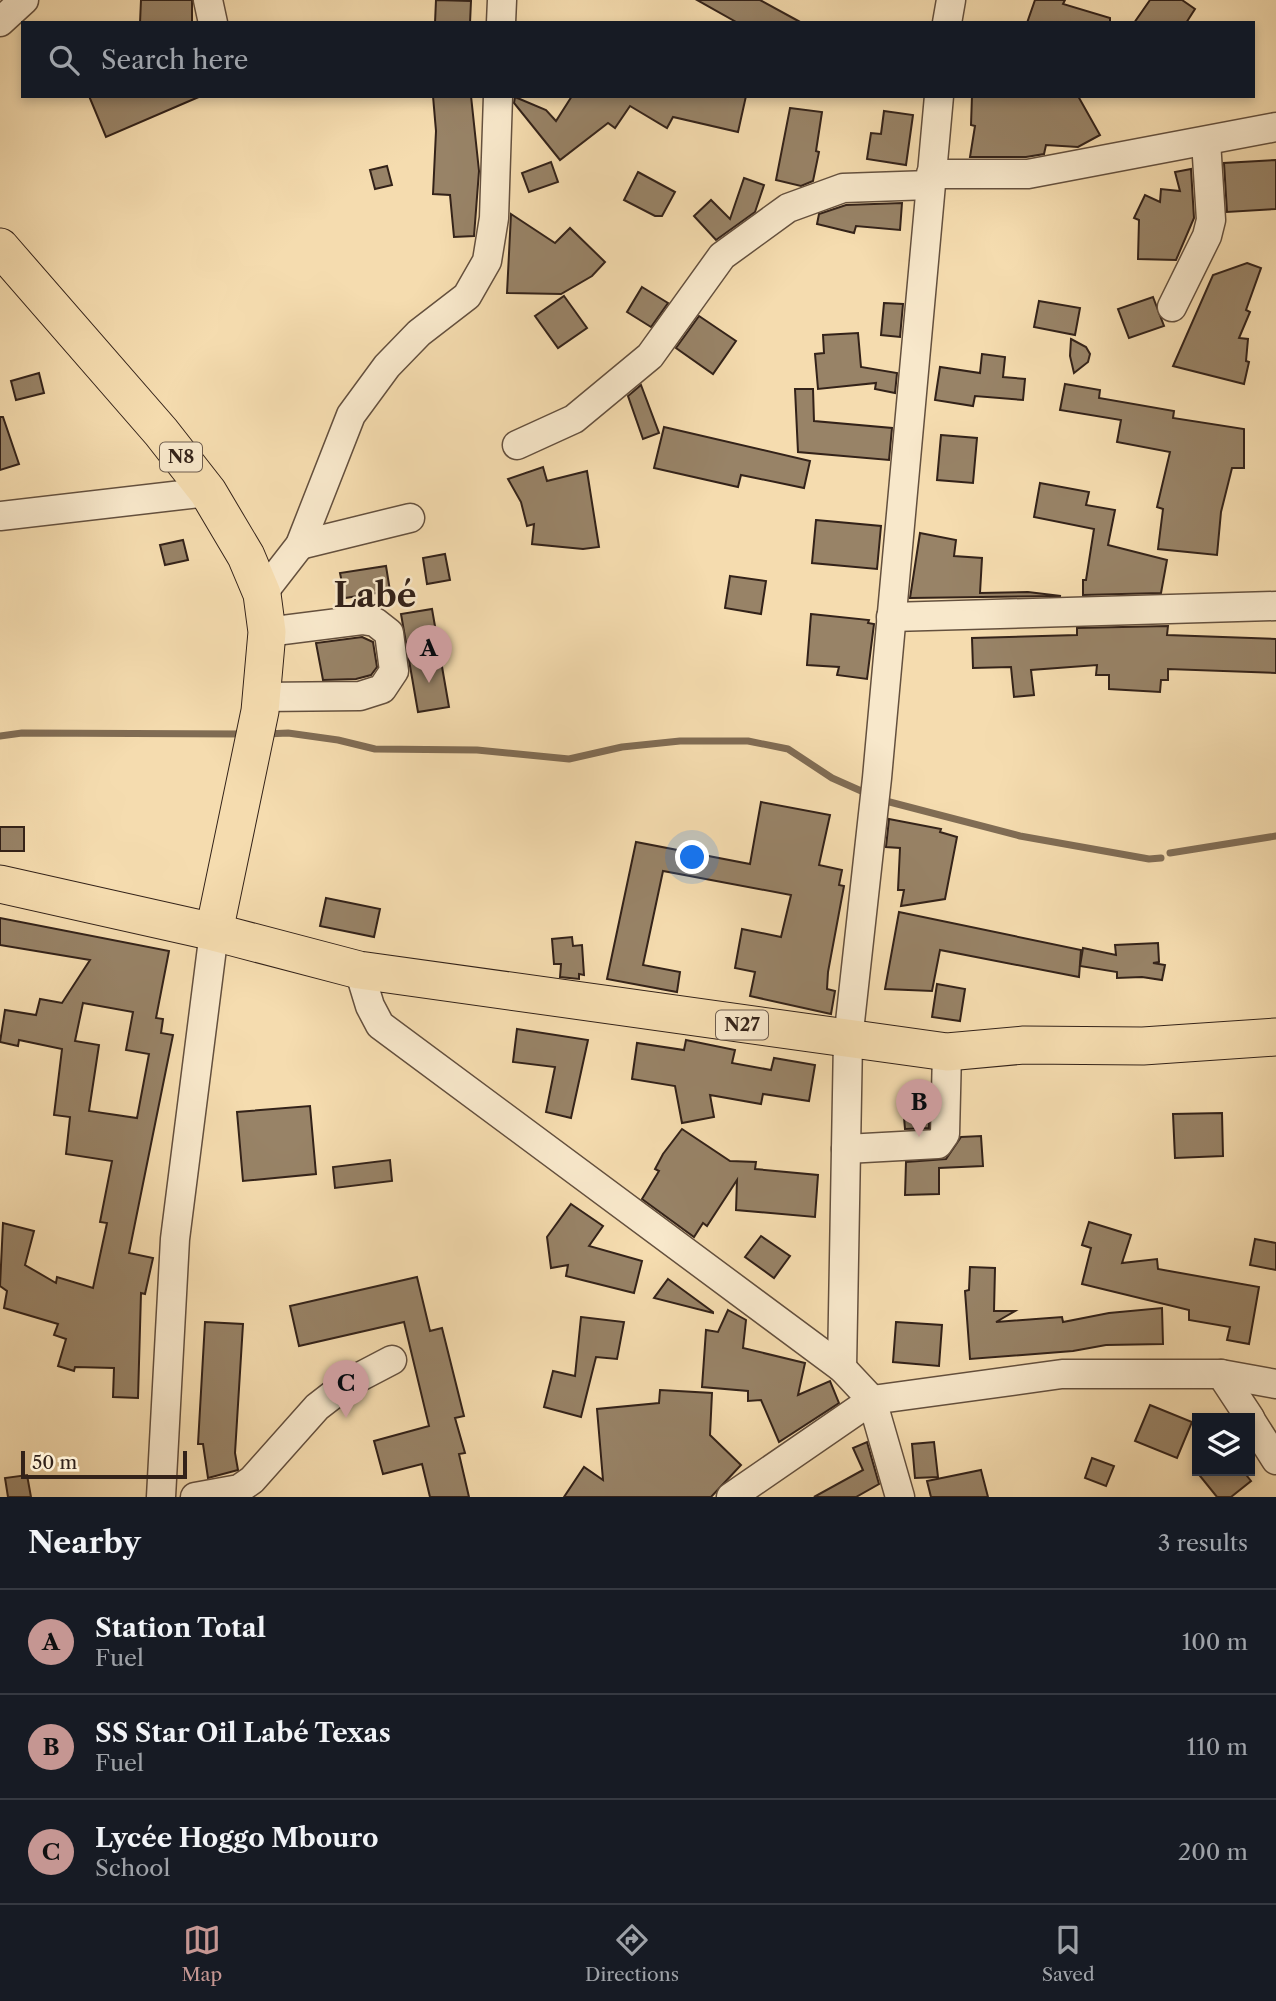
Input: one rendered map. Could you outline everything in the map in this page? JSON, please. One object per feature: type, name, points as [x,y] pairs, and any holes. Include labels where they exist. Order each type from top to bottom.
[{"type":"main road","name":"N8","points":[[0,247],[161,432],[208,492],[246,556],[262,594],[267,632],[261,704],[214,932]]},
{"type":"main road","points":[[0,884],[214,932]]},
{"type":"main road","name":"N27","points":[[214,932],[359,970],[947,1052],[1024,1045],[1143,1046],[1276,1037]]},
{"type":"street","points":[[0,22],[24,0]]},
{"type":"street","points":[[208,0],[213,21]]},
{"type":"street","points":[[501,21],[502,0]]},
{"type":"street","points":[[947,21],[951,0]]},
{"type":"street","points":[[262,594],[300,545],[351,415],[387,366],[419,333],[467,296],[487,261],[494,218],[498,98]]},
{"type":"street","points":[[842,1368],[848,1040],[877,778],[939,98]]},
{"type":"street","points":[[517,445],[574,419],[650,356],[722,256],[788,208],[843,188],[1028,174],[1276,127]]},
{"type":"street","points":[[1172,307],[1207,236],[1211,219],[1206,141]]},
{"type":"street","points":[[0,516],[208,492]]},
{"type":"street","points":[[300,545],[410,518]]},
{"type":"street","points":[[891,617],[1276,606]]},
{"type":"street","points":[[261,704],[360,696],[382,689],[394,671],[389,633],[375,622],[362,620],[267,632]]},
{"type":"street","points":[[160,1497],[175,1239],[214,932]]},
{"type":"street","points":[[359,970],[370,1006],[380,1025],[842,1368],[872,1400],[900,1497]]},
{"type":"street","points":[[846,1149],[938,1144],[945,1133],[947,1052]]},
{"type":"street","points":[[194,1497],[240,1489],[252,1480],[317,1407],[348,1383],[392,1360]]},
{"type":"street","points":[[731,1497],[872,1400],[1062,1374],[1221,1374],[1276,1384]]},
{"type":"street","points":[[1221,1374],[1247,1413]]},
{"type":"street","points":[[1255,1426],[1276,1460]]},
{"type":"building","points":[[141,0],[192,0],[192,21],[140,21]]},
{"type":"building","points":[[436,0],[471,1],[470,21],[435,21]]},
{"type":"building","points":[[697,0],[760,0],[798,21],[734,21]]},
{"type":"building","points":[[1035,0],[1065,0],[1063,4],[1110,18],[1110,21],[1028,21]]},
{"type":"building","points":[[1150,0],[1182,0],[1195,9],[1187,21],[1135,21]]},
{"type":"building","points":[[90,98],[196,98],[106,137]]},
{"type":"building","points":[[433,98],[471,98],[479,171],[474,236],[454,237],[450,195],[433,194],[436,131]]},
{"type":"building","points":[[515,98],[546,110],[556,121],[571,98],[746,98],[738,132],[673,117],[667,128],[630,106],[615,128],[608,123],[560,160],[514,103]]},
{"type":"building","points":[[972,98],[1079,98],[1100,135],[1078,147],[1046,145],[1044,154],[1026,157],[970,157],[975,126],[971,125]]},
{"type":"building","points":[[790,108],[822,112],[816,151],[819,152],[813,181],[801,186],[776,180]]},
{"type":"building","points":[[884,111],[913,115],[906,165],[867,159],[871,133],[881,134]]},
{"type":"building","points":[[1276,160],[1276,209],[1227,212],[1224,163]]},
{"type":"building","points":[[551,162],[558,182],[529,192],[522,173]]},
{"type":"building","points":[[387,166],[392,185],[375,189],[370,170]]},
{"type":"building","points":[[1191,169],[1194,218],[1176,260],[1138,259],[1139,220],[1134,218],[1145,195],[1160,202],[1161,189],[1180,191],[1175,172]]},
{"type":"building","points":[[638,172],[675,192],[662,216],[655,216],[624,200]]},
{"type":"building","points":[[744,178],[764,185],[755,212],[716,240],[694,216],[711,200],[730,219]]},
{"type":"building","points":[[902,203],[900,230],[856,226],[854,233],[817,224],[819,214],[846,205]]},
{"type":"building","points":[[511,214],[555,243],[570,228],[605,262],[592,276],[561,294],[507,293]]},
{"type":"building","points":[[1247,263],[1261,268],[1246,310],[1250,312],[1239,338],[1248,339],[1246,361],[1249,362],[1244,384],[1173,366],[1213,275]]},
{"type":"building","points":[[642,287],[668,303],[651,327],[627,312]]},
{"type":"building","points":[[564,296],[587,328],[558,348],[535,316]]},
{"type":"building","points":[[1153,297],[1164,326],[1129,338],[1118,309]]},
{"type":"building","points":[[1039,301],[1080,308],[1075,335],[1034,327]]},
{"type":"building","points":[[884,303],[903,304],[900,337],[881,335]]},
{"type":"building","points":[[699,316],[736,341],[713,374],[676,348]]},
{"type":"building","points":[[858,333],[861,367],[897,373],[895,393],[875,389],[876,383],[818,389],[815,354],[824,353],[823,335]]},
{"type":"building","points":[[1071,339],[1086,347],[1090,354],[1088,362],[1074,373],[1070,356]]},
{"type":"building","points":[[982,354],[1005,357],[1003,377],[1025,379],[1023,400],[975,396],[973,406],[935,400],[940,367],[980,373]]},
{"type":"building","points":[[39,373],[44,393],[16,400],[11,381]]},
{"type":"building","points":[[1065,384],[1100,390],[1099,398],[1174,411],[1173,418],[1244,429],[1244,468],[1232,468],[1221,512],[1217,555],[1158,549],[1163,509],[1157,507],[1170,452],[1117,442],[1121,420],[1060,410]]},
{"type":"building","points":[[641,385],[659,433],[643,439],[628,396]]},
{"type":"building","points":[[795,389],[813,389],[814,421],[892,428],[889,460],[798,452]]},
{"type":"building","points":[[0,417],[3,417],[19,464],[0,470]]},
{"type":"building","points":[[664,427],[810,461],[804,488],[741,475],[738,487],[654,468]]},
{"type":"building","points":[[941,435],[977,438],[973,483],[937,480]]},
{"type":"building","points":[[543,467],[547,481],[587,471],[599,547],[583,549],[532,544],[534,524],[527,526],[521,502],[508,479]]},
{"type":"building","points":[[1040,483],[1089,492],[1086,505],[1115,510],[1108,545],[1167,560],[1161,593],[1083,595],[1083,580],[1086,580],[1094,529],[1034,517]]},
{"type":"building","points":[[816,520],[881,526],[877,569],[812,563]]},
{"type":"building","points":[[920,533],[956,540],[954,556],[982,558],[980,593],[1028,592],[1061,596],[910,598]]},
{"type":"building","points":[[183,540],[188,560],[165,565],[160,545]]},
{"type":"building","points":[[445,554],[450,580],[427,584],[423,558]]},
{"type":"building","points":[[386,566],[390,591],[345,598],[340,573]]},
{"type":"building","points":[[730,576],[766,581],[761,614],[725,608]]},
{"type":"building","points":[[432,609],[449,707],[418,712],[401,614]]},
{"type":"building","points":[[811,614],[869,620],[868,623],[874,624],[867,679],[837,675],[839,667],[807,665]]},
{"type":"building","points":[[1168,626],[1167,635],[1276,639],[1276,673],[1168,669],[1168,680],[1161,680],[1160,692],[1109,689],[1109,675],[1096,675],[1097,665],[1031,670],[1034,695],[1014,697],[1011,667],[973,668],[972,638],[1077,635],[1077,628]]},
{"type":"building","points":[[362,637],[373,642],[377,667],[371,675],[356,679],[323,680],[316,643]]},
{"type":"building","points":[[761,802],[830,815],[819,865],[842,870],[839,885],[844,886],[828,972],[827,989],[835,991],[831,1014],[750,996],[755,972],[735,968],[742,929],[781,937],[791,895],[663,871],[643,965],[680,972],[677,992],[607,979],[636,842],[750,864]]},
{"type":"building","points":[[889,819],[941,829],[940,832],[957,837],[945,899],[901,906],[904,890],[898,890],[900,848],[886,847]]},
{"type":"building","points":[[0,827],[24,827],[24,851],[0,851]]},
{"type":"building","points":[[326,898],[380,909],[374,937],[320,926]]},
{"type":"building","points":[[899,912],[1081,950],[1079,977],[940,950],[932,991],[885,989]]},
{"type":"building","points":[[0,918],[169,951],[156,1018],[163,1019],[161,1033],[173,1035],[129,1253],[153,1258],[145,1294],[141,1293],[138,1398],[113,1397],[114,1368],[75,1367],[74,1371],[58,1366],[66,1339],[54,1335],[58,1324],[4,1308],[7,1291],[0,1286],[3,1223],[34,1231],[25,1265],[56,1283],[57,1277],[93,1288],[107,1223],[100,1222],[112,1161],[66,1154],[70,1117],[54,1115],[62,1049],[19,1040],[18,1046],[0,1042],[5,1010],[36,1015],[40,999],[62,1003],[90,960],[0,945]],"holes":[[[83,1003],[133,1012],[126,1050],[149,1054],[137,1118],[89,1111],[99,1045],[75,1041]]]},
{"type":"building","points":[[572,937],[573,946],[582,945],[584,975],[579,974],[579,979],[560,977],[561,964],[554,964],[552,939]]},
{"type":"building","points":[[1158,943],[1159,962],[1153,963],[1165,965],[1162,980],[1142,977],[1117,978],[1117,972],[1080,966],[1083,948],[1116,955],[1115,945]]},
{"type":"building","points":[[937,984],[965,989],[960,1021],[932,1017]]},
{"type":"building","points":[[517,1029],[588,1040],[571,1118],[546,1112],[555,1067],[513,1062]]},
{"type":"building","points":[[686,1040],[735,1050],[732,1063],[771,1070],[774,1058],[815,1065],[809,1101],[763,1094],[761,1104],[710,1095],[714,1117],[682,1123],[675,1086],[632,1079],[637,1043],[684,1050]]},
{"type":"building","points":[[310,1106],[316,1174],[243,1181],[237,1112]]},
{"type":"building","points":[[1222,1113],[1223,1156],[1175,1158],[1173,1114]]},
{"type":"building","points":[[904,1117],[929,1117],[929,1128],[905,1129]]},
{"type":"building","points":[[682,1129],[730,1161],[756,1162],[755,1169],[818,1175],[815,1217],[736,1210],[737,1180],[707,1226],[703,1223],[694,1237],[642,1199],[659,1171],[655,1169],[663,1154]]},
{"type":"building","points":[[981,1136],[983,1166],[939,1168],[939,1194],[905,1195],[906,1162],[946,1159],[961,1137]]},
{"type":"building","points":[[390,1160],[392,1181],[335,1188],[333,1167]]},
{"type":"building","points":[[571,1204],[603,1226],[589,1246],[642,1261],[634,1293],[566,1276],[568,1265],[551,1268],[547,1237]]},
{"type":"building","points":[[1089,1222],[1131,1235],[1122,1263],[1157,1259],[1158,1269],[1259,1287],[1249,1344],[1227,1340],[1230,1327],[1189,1320],[1189,1310],[1082,1284],[1091,1248],[1082,1245]]},
{"type":"building","points":[[761,1236],[790,1256],[774,1278],[745,1257]]},
{"type":"building","points":[[1255,1239],[1276,1243],[1276,1270],[1250,1265]]},
{"type":"building","points":[[970,1267],[995,1268],[994,1311],[1015,1311],[996,1322],[1062,1317],[1063,1322],[1109,1313],[1162,1308],[1163,1344],[1106,1345],[1073,1351],[970,1359],[965,1291],[969,1290]]},
{"type":"building","points":[[417,1277],[430,1331],[442,1328],[464,1416],[455,1418],[465,1453],[459,1454],[469,1497],[430,1497],[422,1464],[383,1474],[374,1441],[429,1426],[404,1322],[299,1346],[290,1306]]},
{"type":"building","points":[[668,1279],[713,1312],[713,1313],[654,1298]]},
{"type":"building","points":[[728,1310],[746,1320],[743,1348],[805,1363],[798,1395],[830,1381],[839,1403],[779,1442],[761,1400],[748,1401],[748,1391],[702,1387],[706,1330],[718,1332]]},
{"type":"building","points":[[581,1317],[624,1322],[617,1359],[596,1357],[581,1417],[544,1407],[553,1371],[575,1376]]},
{"type":"building","points":[[205,1322],[243,1324],[235,1453],[238,1470],[208,1478],[203,1444],[198,1444]]},
{"type":"building","points":[[896,1322],[942,1325],[939,1366],[893,1362]]},
{"type":"building","points":[[660,1390],[712,1393],[710,1435],[741,1465],[711,1497],[564,1497],[584,1467],[603,1480],[597,1409],[659,1403]]},
{"type":"building","points":[[1150,1405],[1192,1422],[1177,1458],[1135,1441]]},
{"type":"building","points":[[867,1442],[879,1484],[856,1497],[814,1497],[863,1470],[853,1448]]},
{"type":"building","points":[[934,1442],[938,1477],[915,1478],[912,1444]]},
{"type":"building","points":[[1092,1458],[1114,1466],[1106,1486],[1085,1478]]},
{"type":"building","points":[[981,1470],[988,1497],[931,1497],[927,1481]]},
{"type":"building","points":[[27,1475],[31,1497],[8,1497],[5,1478]]},
{"type":"building","points":[[1200,1476],[1247,1476],[1251,1481],[1231,1497],[1217,1497]]},
{"type":"waterway","points":[[0,736],[22,733],[244,734]]},
{"type":"waterway","points":[[266,734],[288,733],[338,740],[375,749],[477,750],[569,759],[622,747],[680,741],[748,741],[788,749],[832,778],[868,794]]},
{"type":"waterway","points":[[882,800],[1020,836],[1149,859],[1161,858]]},
{"type":"waterway","points":[[1170,853],[1276,836]]},
{"type":"place","name":"Station Total","points":[[429,683]]},
{"type":"place","name":"SS Star Oil Labé Texas","points":[[919,1137]]},
{"type":"place","name":"Lycée Hoggo Mbouro","points":[[346,1418]]},
{"type":"district","name":"Labé","points":[[375,595]]}]
